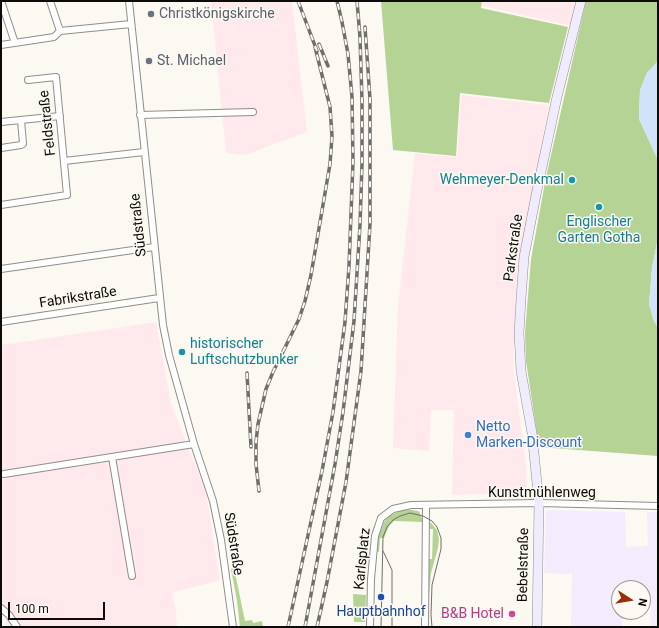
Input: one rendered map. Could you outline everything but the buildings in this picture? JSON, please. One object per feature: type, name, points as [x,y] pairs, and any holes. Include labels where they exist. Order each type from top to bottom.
[{"type":"street","points":[[1,1],[15,43]]},
{"type":"street","points":[[50,1],[60,31]]},
{"type":"street","name":"Südstraße","points":[[129,1],[163,326],[169,355],[194,444],[215,506],[233,627]]},
{"type":"street","name":"Parkstraße","points":[[539,503],[534,443],[521,371],[520,356],[519,334],[524,257],[549,132],[580,1]]},
{"type":"street","points":[[1,45],[54,37],[60,31],[131,24]]},
{"type":"street","name":"Feldstraße","points":[[1,205],[67,195],[56,77],[28,80]]},
{"type":"street","points":[[140,115],[253,112]]},
{"type":"street","points":[[1,122],[60,116]]},
{"type":"street","points":[[1,148],[23,144],[21,120]]},
{"type":"street","points":[[64,161],[144,152]]},
{"type":"street","points":[[1,269],[154,247]]},
{"type":"street","name":"Fabrikstraße","points":[[1,322],[159,298]]},
{"type":"street","points":[[4,474],[194,444]]},
{"type":"street","points":[[112,457],[132,576]]},
{"type":"street","name":"Kunstmühlenweg","points":[[426,506],[539,503],[658,506]]},
{"type":"street","name":"Bebelstraße","points":[[537,627],[539,503]]},
{"type":"street","name":"Karlsplatz","points":[[370,627],[372,560],[378,524],[381,518],[393,509],[411,505],[426,506]]},
{"type":"street","points":[[426,506],[426,627]]},
{"type":"street","points":[[1,608],[17,627]]},
{"type":"shaded area","points":[[211,1],[292,1],[307,132],[245,155],[226,153]]},
{"type":"shaded area","points":[[483,1],[577,1],[571,26],[482,6]]},
{"type":"shaded area","points":[[461,95],[549,105],[517,271],[513,368],[526,463],[527,493],[452,495],[454,410],[431,410],[429,451],[393,448],[398,305],[415,153],[457,157]]},
{"type":"shaded area","points":[[156,322],[171,403],[206,493],[220,580],[172,593],[176,611],[177,627],[7,627],[5,607],[1,603],[1,345]]},
{"type":"shaded area","points":[[548,510],[625,512],[626,547],[648,546],[647,512],[658,512],[658,627],[650,627],[651,580],[611,580],[611,620],[622,620],[622,627],[571,627],[572,574],[544,573],[546,512]]},
{"type":"green space","points":[[381,1],[482,1],[481,8],[568,27],[549,103],[460,93],[456,156],[393,150]]},
{"type":"green space","name":"Englischer Garten Gotha","points":[[586,1],[658,1],[658,61],[647,73],[640,90],[639,119],[658,160],[658,238],[652,268],[649,304],[654,321],[658,328],[658,456],[539,447],[526,361],[525,333],[531,259],[546,177]]},
{"type":"green space","points":[[404,509],[418,511],[423,522],[394,521],[389,526],[384,538],[380,538],[379,552],[377,551],[378,538],[384,522],[389,516]]},
{"type":"green space","points":[[430,522],[437,530],[439,539],[431,573],[428,596],[428,559],[432,559],[433,529],[430,529]]},
{"type":"green space","points":[[234,568],[245,621],[252,620],[253,623],[262,621],[263,627],[240,627],[231,569]]},
{"type":"green space","points":[[353,594],[366,595],[365,622],[354,622]]},
{"type":"water","points":[[658,61],[658,160],[639,119],[640,90],[647,73]]},
{"type":"water","points":[[658,238],[658,328],[654,321],[649,304],[652,268]]},
{"type":"tram line","points":[[381,627],[383,537],[387,527],[393,520],[410,513],[423,516],[432,521],[437,527],[441,538],[441,549],[432,585],[432,627]]},
{"type":"tram line","points":[[383,551],[392,570],[392,627]]},
{"type":"railway","points":[[298,1],[317,51]]},
{"type":"railway","points":[[288,627],[322,471],[333,412],[345,322],[353,162],[352,97],[348,54],[337,1]]},
{"type":"railway","points":[[305,627],[335,464],[354,321],[362,164],[362,101],[357,1]]},
{"type":"railway","points":[[317,627],[346,482],[361,371],[370,224],[370,99],[365,27]]},
{"type":"railway","points":[[319,44],[328,66]]},
{"type":"railway","points":[[259,491],[256,464],[258,424],[266,389],[299,319],[305,301],[311,275],[330,164],[332,136],[330,107],[315,47]]},
{"type":"railway","points":[[247,373],[251,447]]},
{"type":"place","name":"Christkönigskirche","points":[[151,14]]},
{"type":"place","name":"St. Michael","points":[[149,61]]},
{"type":"place","name":"Wehmeyer-Denkmal","points":[[572,180]]},
{"type":"place","name":"Englischer Garten Gotha","points":[[599,207]]},
{"type":"place","name":"historischer Luftschutzbunker","points":[[182,352]]},
{"type":"place","name":"Netto Marken-Discount","points":[[468,435]]},
{"type":"place","name":"Hauptbahnhof","points":[[381,597]]},
{"type":"place","name":"B&B Hotel","points":[[512,614]]}]
